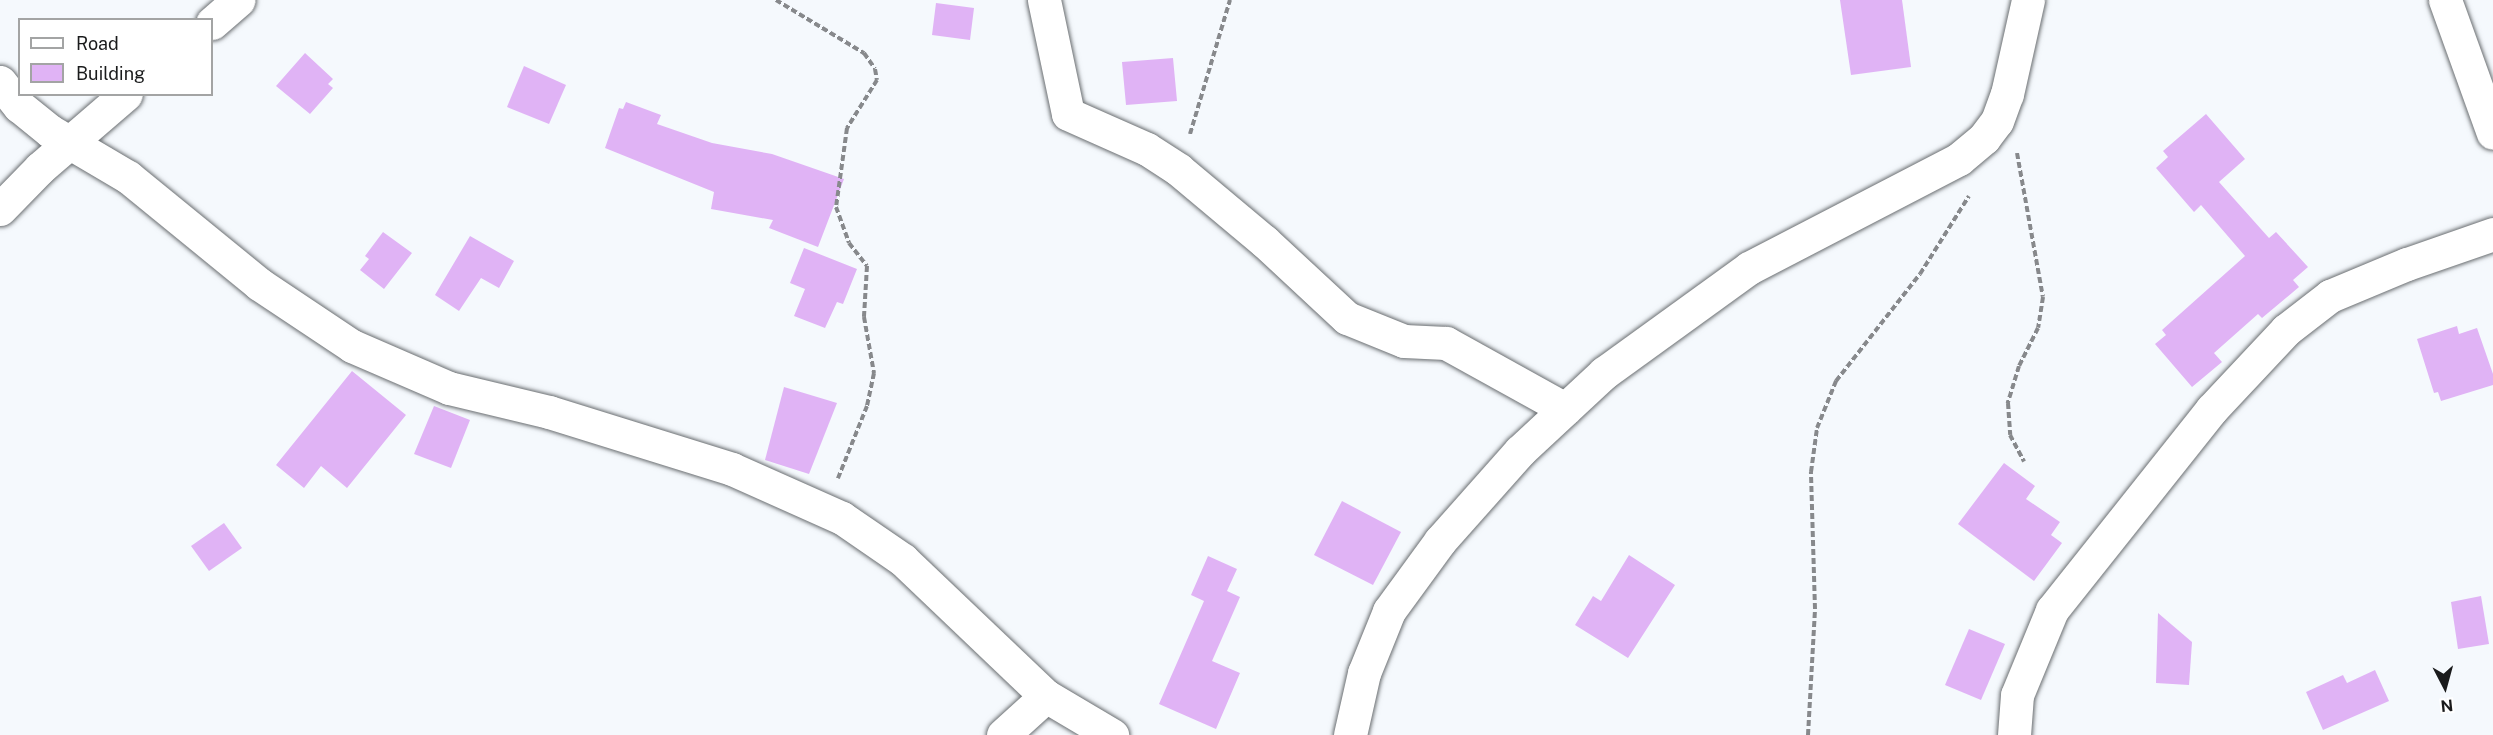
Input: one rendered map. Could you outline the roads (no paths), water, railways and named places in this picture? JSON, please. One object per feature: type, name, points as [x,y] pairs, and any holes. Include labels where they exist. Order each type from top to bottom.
[{"type":"street","points":[[213,22],[238,0]]},
{"type":"street","points":[[1044,0],[1068,114],[1147,149],[1179,170],[1264,241],[1347,318],[1404,340],[1446,343],[1565,409]]},
{"type":"street","points":[[1350,735],[1364,673],[1389,611],[1440,540],[1520,451],[1604,373],[1749,268],[1959,159],[1984,138],[1997,121],[2007,94],[2028,0]]},
{"type":"street","points":[[2445,0],[2493,133]]},
{"type":"street","points":[[0,82],[19,106],[50,131],[71,141],[128,177],[259,284],[362,351],[449,388],[549,412],[732,469],[825,509],[903,560],[1046,696],[1112,735]]},
{"type":"street","points":[[0,209],[71,141],[124,96]]},
{"type":"street","points":[[2014,735],[2018,695],[2052,610],[2211,410],[2286,330],[2331,296],[2407,264],[2493,234]]},
{"type":"street","points":[[1003,735],[1046,696]]}]
